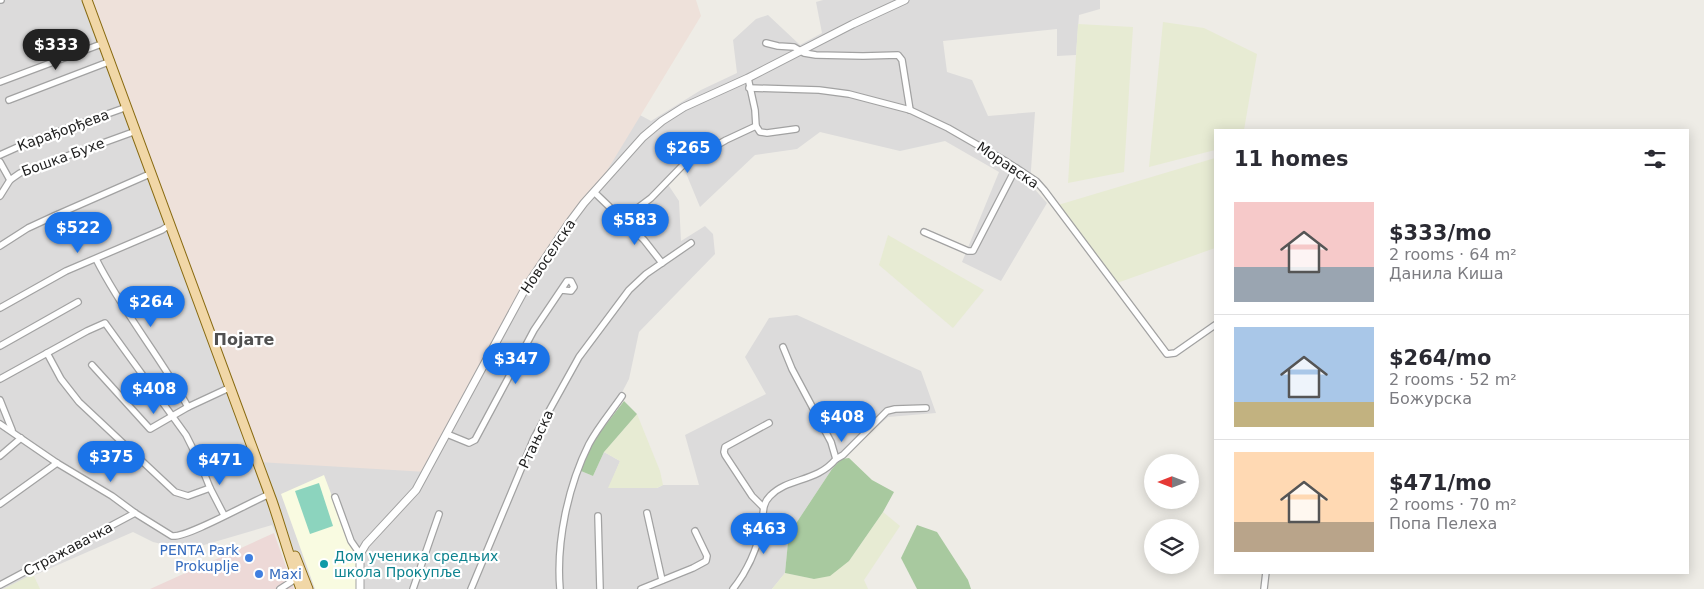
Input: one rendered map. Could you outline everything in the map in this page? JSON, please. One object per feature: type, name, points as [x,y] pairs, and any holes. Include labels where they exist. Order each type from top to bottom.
[{"type":"main road","points":[[87,0],[270,494],[285,539],[286,550],[301,589]]},
{"type":"main road","points":[[285,539],[292,548],[301,589]]},
{"type":"street","name":"Новоселска","points":[[360,554],[366,544],[416,490],[526,287],[569,223],[626,154],[662,121],[684,107],[748,78],[905,0]]},
{"type":"street","points":[[0,82],[104,43]]},
{"type":"street","points":[[766,43],[794,47],[800,51],[816,55],[898,55],[902,60],[910,110]]},
{"type":"street","points":[[10,100],[111,62]]},
{"type":"street","points":[[748,78],[755,110],[756,126],[762,133],[796,129]]},
{"type":"street","name":"Моравска","points":[[750,88],[819,90],[849,94],[910,110],[948,128],[1016,168],[1044,190],[1167,354],[1175,353],[1214,327]]},
{"type":"street","name":"Карађорђева","points":[[0,155],[29,142],[127,107]]},
{"type":"street","points":[[623,219],[650,198],[684,164],[726,140],[756,126]]},
{"type":"street","name":"Бошка Бухе","points":[[0,196],[10,180],[20,173],[136,131]]},
{"type":"street","points":[[0,162],[10,180]]},
{"type":"street","points":[[924,232],[968,251],[973,251],[1016,168]]},
{"type":"street","points":[[0,246],[28,228],[152,173]]},
{"type":"street","points":[[594,192],[653,250],[662,263]]},
{"type":"street","points":[[0,308],[66,271],[162,230],[171,224]]},
{"type":"street","name":"Ртањска","points":[[471,589],[534,438],[578,357],[629,290],[646,274],[691,243]]},
{"type":"street","points":[[96,259],[106,278],[159,358],[188,407]]},
{"type":"street","points":[[447,434],[469,443],[475,440],[534,330],[562,290]]},
{"type":"street","points":[[0,346],[78,302]]},
{"type":"street","points":[[0,379],[94,327],[105,323],[186,435],[224,515]]},
{"type":"street","points":[[783,347],[792,369],[831,442],[836,459]]},
{"type":"street","points":[[47,353],[61,379],[79,402],[175,492],[188,496],[210,488]]},
{"type":"street","points":[[92,364],[150,429],[188,407],[231,387]]},
{"type":"street","points":[[560,589],[561,550],[567,507],[574,479],[590,443],[622,396]]},
{"type":"street","points":[[0,400],[12,430]]},
{"type":"street","points":[[733,589],[753,557],[762,526],[763,507],[770,496],[798,480],[823,472],[887,411],[926,408]]},
{"type":"street","points":[[763,507],[752,496],[725,455],[724,449],[769,423]]},
{"type":"street","points":[[0,424],[12,430],[57,463],[112,496],[172,536],[178,536],[270,494]]},
{"type":"street","points":[[0,456],[21,438]]},
{"type":"street","points":[[0,504],[57,463]]},
{"type":"street","points":[[335,497],[351,541],[360,554],[360,589]]},
{"type":"street","name":"Стражавачка","points":[[0,585],[135,513]]},
{"type":"street","points":[[647,513],[662,580]]},
{"type":"street","points":[[413,589],[438,514]]},
{"type":"street","points":[[598,516],[600,589]]},
{"type":"street","points":[[641,589],[706,561],[707,556],[695,531]]},
{"type":"street","points":[[1264,589],[1266,574]]},
{"type":"street","points":[[280,589],[297,578]]},
{"type":"shaded area","points":[[0,0],[233,0],[612,100],[651,121],[701,90],[737,73],[733,40],[756,19],[768,15],[800,45],[822,33],[816,2],[823,0],[1100,0],[1100,9],[1079,15],[1076,55],[1057,56],[1057,29],[943,41],[947,72],[972,80],[988,116],[1035,112],[1030,184],[1047,203],[1001,281],[962,262],[999,172],[945,141],[900,151],[820,132],[797,149],[755,155],[700,207],[683,166],[667,183],[679,201],[681,241],[705,226],[713,234],[715,254],[639,332],[629,379],[581,471],[593,476],[604,452],[620,461],[609,488],[657,488],[663,485],[699,485],[685,435],[766,394],[745,357],[769,318],[797,315],[921,371],[936,413],[888,417],[841,459],[832,469],[795,525],[788,542],[785,573],[772,589],[301,589],[272,525],[187,550],[153,542],[133,532],[0,589]]},
{"type":"shaded area","points":[[87,0],[696,0],[701,16],[594,192],[526,287],[427,472],[258,462]]},
{"type":"shaded area","points":[[1163,22],[1204,28],[1257,54],[1244,129],[1214,129],[1214,150],[1149,167]]},
{"type":"shaded area","points":[[1078,24],[1133,27],[1124,172],[1068,183]]},
{"type":"shaded area","points":[[1214,158],[1214,248],[1117,283],[1058,205]]},
{"type":"shaded area","points":[[888,235],[984,290],[953,328],[879,265]]},
{"type":"shaded area","points":[[637,414],[660,471],[663,485],[657,488],[608,488],[620,461],[604,452]]},
{"type":"shaded area","points":[[324,475],[347,536],[357,553],[358,589],[315,589],[281,494]]},
{"type":"shaded area","points":[[883,512],[900,526],[864,580],[868,589],[772,589],[785,573],[814,579],[849,561]]},
{"type":"shaded area","points":[[274,533],[294,589],[150,589]]},
{"type":"shaded area","points":[[33,574],[40,589],[3,589]]},
{"type":"green space","points":[[624,401],[637,414],[604,452],[593,476],[581,471],[591,444]]},
{"type":"green space","points":[[849,458],[872,480],[894,492],[883,512],[849,561],[830,576],[814,579],[785,573],[788,542],[773,534],[781,521],[795,525],[832,469],[841,459]]},
{"type":"green space","points":[[319,483],[333,526],[310,534],[295,491]]},
{"type":"green space","points":[[917,525],[937,532],[968,580],[971,589],[917,589],[901,558]]},
{"type":"place","name":"PENTA Park Prokuplje","points":[[249,558]]},
{"type":"place","name":"Дом ученика средњих школа Прокупље","points":[[324,564]]},
{"type":"place","name":"Maxi","points":[[259,574]]},
{"type":"district","name":"Појате","points":[[244,339]]}]
